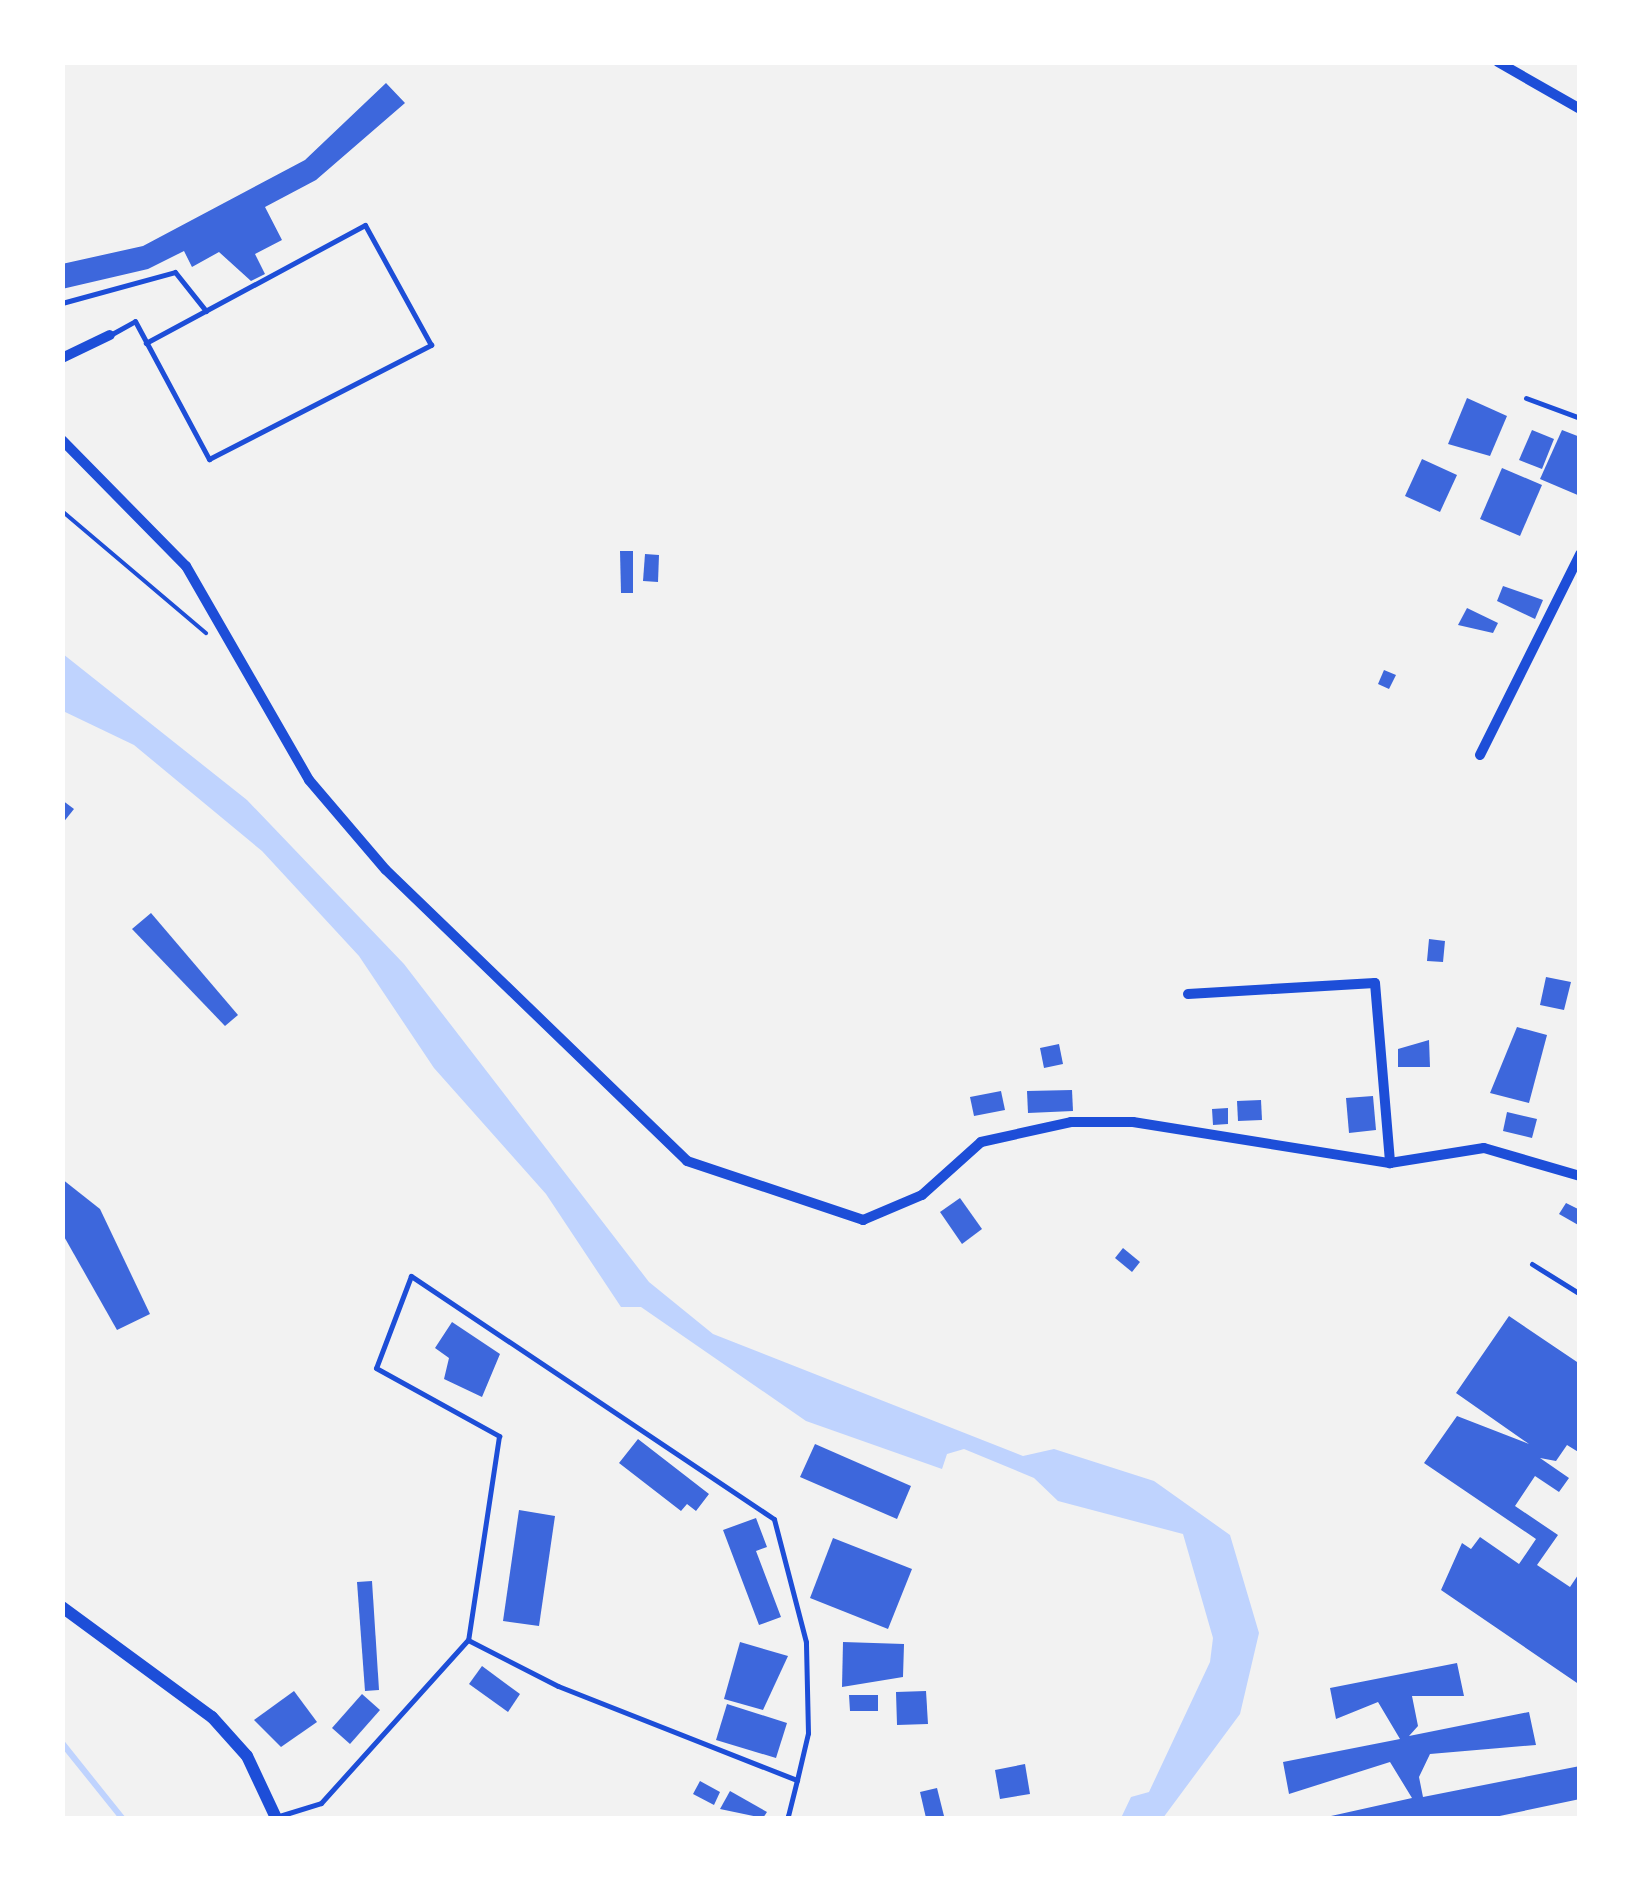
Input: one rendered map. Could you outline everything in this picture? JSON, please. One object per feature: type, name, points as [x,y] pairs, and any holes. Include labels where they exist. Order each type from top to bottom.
[{"type":"street","points":[[1498,62],[1580,109]]},
{"type":"street","points":[[62,358],[110,334]]},
{"type":"street","points":[[62,440],[186,566],[220,638],[310,780],[386,870],[687,1161],[864,1220],[922,1195],[981,1142],[1070,1122],[1134,1122],[1390,1163],[1484,1148],[1580,1176]]},
{"type":"street","points":[[1480,755],[1580,554]]},
{"type":"street","points":[[1188,994],[1374,983],[1390,1163]]},
{"type":"street","points":[[62,1607],[212,1716],[247,1756],[276,1818]]},
{"type":"lane","points":[[110,334],[135,322],[146,343],[209,458],[431,345],[365,225],[146,343]]},
{"type":"lane","points":[[62,303],[174,272],[206,311]]},
{"type":"lane","points":[[1526,398],[1580,418]]},
{"type":"lane","points":[[1532,1264],[1580,1294]]},
{"type":"lane","points":[[276,1818],[321,1803],[468,1640],[499,1436],[376,1368],[411,1276],[774,1518],[806,1642],[808,1733],[787,1818]]},
{"type":"lane","points":[[1580,1541],[1580,1552]]},
{"type":"lane","points":[[468,1640],[558,1686],[796,1780]]},
{"type":"path","points":[[62,510],[189,626],[220,638]]},
{"type":"water","points":[[63,654],[247,800],[404,964],[649,1282],[713,1334],[1023,1456],[1054,1449],[1154,1481],[1230,1535],[1259,1633],[1240,1714],[1163,1818],[1121,1818],[1131,1797],[1149,1792],[1210,1662],[1213,1638],[1183,1534],[1058,1501],[1034,1478],[964,1449],[947,1454],[942,1469],[806,1421],[641,1307],[621,1307],[546,1194],[434,1068],[359,956],[262,851],[134,745],[63,711]]},
{"type":"building","points":[[386,83],[405,103],[316,180],[265,207],[282,240],[255,254],[265,274],[251,281],[219,252],[192,267],[184,251],[148,269],[62,289],[62,264],[143,246],[305,160]]},
{"type":"building","points":[[1467,398],[1507,416],[1490,456],[1448,444]]},
{"type":"building","points":[[1532,430],[1554,439],[1542,469],[1519,460]]},
{"type":"building","points":[[1562,430],[1580,437],[1580,496],[1540,479]]},
{"type":"building","points":[[1422,459],[1457,475],[1440,512],[1405,496]]},
{"type":"building","points":[[1502,468],[1542,485],[1520,536],[1480,519]]},
{"type":"building","points":[[620,551],[633,551],[633,593],[621,593]]},
{"type":"building","points":[[645,554],[659,555],[658,582],[643,581]]},
{"type":"building","points":[[1503,586],[1543,600],[1535,619],[1497,601]]},
{"type":"building","points":[[1467,608],[1498,623],[1493,633],[1458,625]]},
{"type":"building","points":[[1384,670],[1396,675],[1389,689],[1378,684]]},
{"type":"building","points":[[62,800],[74,809],[62,824]]},
{"type":"building","points":[[151,913],[238,1015],[225,1026],[132,929]]},
{"type":"building","points":[[1429,939],[1445,941],[1443,962],[1427,961]]},
{"type":"building","points":[[1546,977],[1571,982],[1564,1010],[1540,1005]]},
{"type":"building","points":[[1517,1027],[1547,1035],[1529,1103],[1490,1093]]},
{"type":"building","points":[[1429,1040],[1430,1067],[1398,1067],[1398,1049]]},
{"type":"building","points":[[1059,1044],[1063,1064],[1044,1068],[1040,1048]]},
{"type":"building","points":[[1072,1090],[1073,1111],[1028,1113],[1027,1091]]},
{"type":"building","points":[[1001,1091],[1005,1110],[974,1116],[970,1097]]},
{"type":"building","points":[[1373,1096],[1376,1130],[1349,1133],[1346,1098]]},
{"type":"building","points":[[1261,1100],[1262,1120],[1238,1121],[1237,1101]]},
{"type":"building","points":[[1228,1108],[1228,1124],[1213,1125],[1212,1109]]},
{"type":"building","points":[[1507,1112],[1537,1119],[1532,1138],[1503,1131]]},
{"type":"building","points":[[62,1179],[100,1209],[150,1314],[117,1330],[62,1233]]},
{"type":"building","points":[[960,1198],[982,1229],[962,1244],[940,1212]]},
{"type":"building","points":[[1566,1203],[1580,1210],[1580,1226],[1559,1214]]},
{"type":"building","points":[[1123,1248],[1140,1262],[1132,1272],[1115,1258]]},
{"type":"building","points":[[1509,1316],[1580,1364],[1580,1453],[1567,1445],[1556,1461],[1540,1458],[1569,1478],[1559,1492],[1535,1476],[1515,1506],[1558,1535],[1537,1565],[1570,1587],[1580,1572],[1580,1685],[1441,1590],[1462,1543],[1471,1549],[1480,1537],[1519,1564],[1536,1539],[1424,1463],[1457,1416],[1529,1444],[1456,1393]]},
{"type":"building","points":[[452,1322],[500,1354],[482,1397],[444,1379],[449,1358],[435,1348]]},
{"type":"building","points":[[638,1439],[709,1494],[696,1511],[687,1504],[681,1511],[619,1463]]},
{"type":"building","points":[[815,1444],[911,1486],[897,1519],[800,1477]]},
{"type":"building","points":[[519,1510],[555,1516],[539,1626],[503,1621]]},
{"type":"building","points":[[756,1518],[767,1547],[756,1551],[781,1617],[759,1625],[723,1530]]},
{"type":"building","points":[[833,1538],[912,1569],[888,1629],[810,1598]]},
{"type":"building","points":[[372,1581],[379,1690],[365,1691],[357,1582]]},
{"type":"building","points":[[740,1642],[788,1656],[763,1710],[724,1699]]},
{"type":"building","points":[[843,1642],[904,1644],[903,1677],[842,1687]]},
{"type":"building","points":[[1457,1663],[1464,1696],[1412,1696],[1418,1726],[1409,1736],[1529,1712],[1536,1745],[1430,1754],[1419,1777],[1423,1797],[1580,1766],[1580,1799],[1490,1818],[1322,1818],[1412,1798],[1390,1762],[1289,1794],[1283,1762],[1400,1739],[1378,1702],[1336,1719],[1330,1688]]},
{"type":"building","points":[[482,1666],[520,1694],[508,1712],[469,1684]]},
{"type":"building","points":[[294,1691],[317,1722],[281,1747],[254,1720]]},
{"type":"building","points":[[926,1691],[928,1724],[897,1725],[896,1692]]},
{"type":"building","points":[[362,1694],[380,1710],[350,1744],[332,1728]]},
{"type":"building","points":[[849,1695],[878,1695],[878,1711],[850,1711]]},
{"type":"building","points":[[727,1704],[787,1723],[776,1758],[716,1740]]},
{"type":"building","points":[[1025,1764],[1030,1794],[1000,1799],[995,1770]]},
{"type":"building","points":[[700,1781],[720,1792],[714,1805],[693,1794]]},
{"type":"building","points":[[937,1788],[944,1816],[926,1818],[920,1792]]},
{"type":"building","points":[[730,1791],[767,1812],[763,1818],[720,1809]]},
{"type":"waterway","points":[[62,1743],[122,1818]]}]
